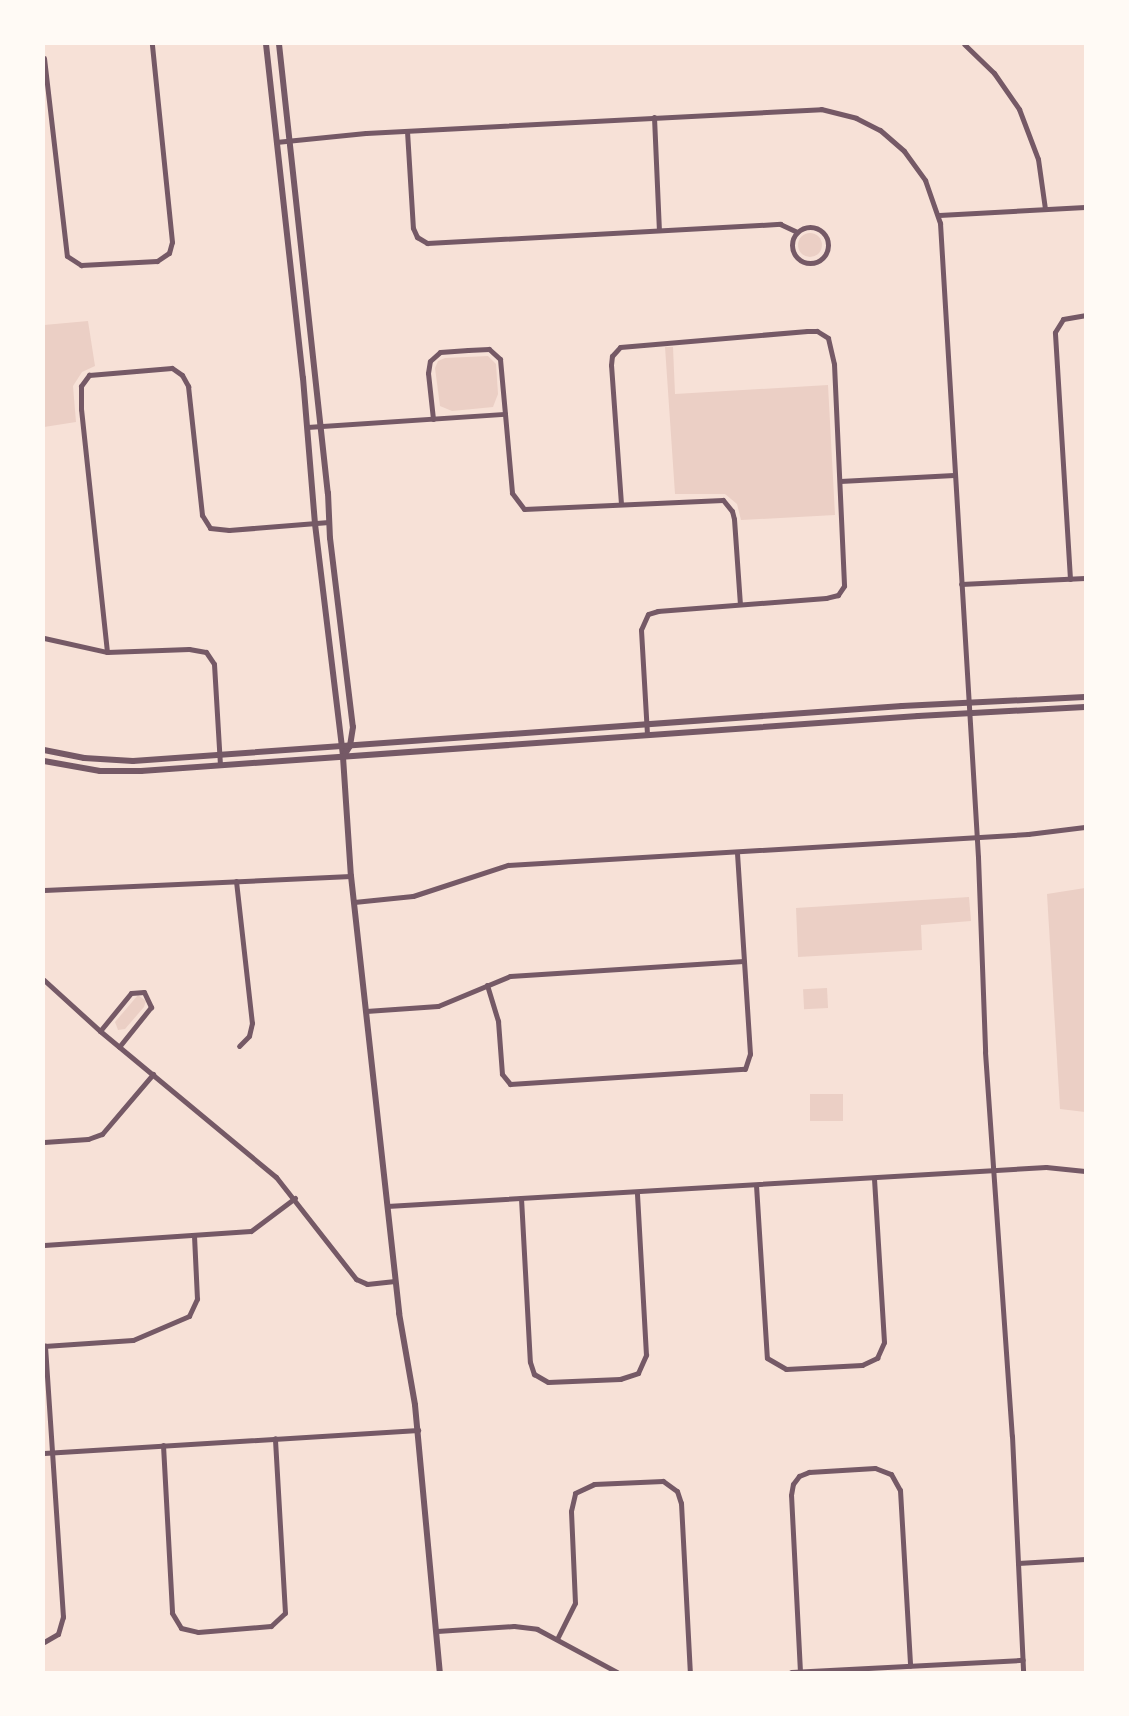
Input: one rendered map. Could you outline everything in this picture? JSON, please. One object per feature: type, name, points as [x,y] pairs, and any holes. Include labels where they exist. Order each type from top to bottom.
[{"type":"street","points":[[44,58],[67,256],[81,265],[157,261],[169,253],[172,242],[152,44]]},
{"type":"street","points":[[266,44],[307,427],[315,524],[328,614],[343,757],[351,876],[396,1281],[418,1430],[440,1672]]},
{"type":"street","points":[[279,44],[320,426],[328,522],[353,727],[350,746],[343,757]]},
{"type":"street","points":[[964,44],[994,74],[1019,109],[1035,149],[1045,209]]},
{"type":"street","points":[[276,142],[407,131],[799,108],[841,112],[872,125],[898,144],[925,180],[939,215],[977,837],[985,1052],[995,1170],[1023,1672]]},
{"type":"street","points":[[654,117],[659,230]]},
{"type":"street","points":[[407,131],[412,225],[416,236],[422,242],[780,224],[796,232]]},
{"type":"street","points":[[939,215],[1085,207]]},
{"type":"street","points":[[810,224],[822,230],[826,250],[818,262],[805,264],[796,258],[794,240],[796,232],[810,224]]},
{"type":"street","points":[[1070,579],[1056,332],[1063,319],[1085,315]]},
{"type":"street","points":[[621,504],[611,359],[617,349],[628,344],[808,331],[825,335],[833,353],[845,575],[840,593],[826,598],[658,611],[646,616],[641,630],[647,735]]},
{"type":"street","points":[[432,419],[428,373],[430,361],[440,352],[489,349],[500,359],[512,493],[518,506],[535,511],[716,499],[726,503],[734,520],[740,604]]},
{"type":"street","points":[[107,652],[81,409],[81,386],[89,375],[172,368],[182,374],[188,386],[202,515],[210,528],[229,530],[328,522]]},
{"type":"street","points":[[307,427],[505,414]]},
{"type":"street","points":[[840,482],[954,475]]},
{"type":"street","points":[[961,584],[1085,578]]},
{"type":"street","points":[[44,638],[107,652],[189,649],[206,652],[214,664],[220,765]]},
{"type":"street","points":[[44,750],[109,761],[350,746],[968,702],[1085,696]]},
{"type":"street","points":[[44,761],[114,772],[969,713],[1085,707]]},
{"type":"street","points":[[354,902],[417,896],[501,866],[977,837],[1085,827]]},
{"type":"street","points":[[487,985],[500,1030],[502,1074],[510,1084],[738,1072],[744,1069],[750,1054],[738,852]]},
{"type":"street","points":[[44,890],[351,876]]},
{"type":"street","points":[[236,881],[252,1023],[249,1036],[239,1046]]},
{"type":"street","points":[[366,1011],[438,1006],[510,976],[744,961]]},
{"type":"street","points":[[44,980],[118,1047],[276,1177],[295,1198],[356,1279],[367,1284],[396,1281]]},
{"type":"street","points":[[100,1031],[131,994],[144,992],[151,1007],[118,1047]]},
{"type":"street","points":[[44,1142],[88,1139],[102,1134],[152,1074]]},
{"type":"street","points":[[387,1206],[1056,1167],[1085,1172]]},
{"type":"street","points":[[756,1184],[767,1358],[786,1369],[862,1365],[877,1358],[884,1342],[874,1178]]},
{"type":"street","points":[[521,1198],[530,1362],[534,1374],[548,1382],[620,1379],[638,1373],[646,1355],[637,1192]]},
{"type":"street","points":[[44,1245],[251,1231],[295,1198]]},
{"type":"street","points":[[44,1642],[56,1637],[63,1623],[44,1346],[133,1340],[189,1316],[197,1299],[194,1236]]},
{"type":"street","points":[[44,1453],[418,1430]]},
{"type":"street","points":[[163,1445],[172,1613],[181,1628],[198,1632],[271,1626],[285,1613],[275,1438]]},
{"type":"street","points":[[800,1672],[790,1495],[793,1484],[799,1476],[809,1472],[875,1468],[891,1474],[900,1490],[910,1666]]},
{"type":"street","points":[[558,1639],[575,1603],[571,1511],[575,1493],[594,1484],[662,1481],[674,1487],[681,1503],[690,1672]]},
{"type":"street","points":[[1018,1563],[1085,1559]]},
{"type":"street","points":[[437,1631],[522,1626],[537,1629],[617,1672]]},
{"type":"street","points":[[791,1672],[1023,1660]]},
{"type":"shaded area","points":[[810,233],[815,234],[821,240],[821,250],[815,256],[810,257],[805,256],[799,250],[798,245],[799,240],[805,234]]},
{"type":"shaded area","points":[[88,321],[95,366],[82,372],[73,386],[76,422],[44,427],[44,325]]},
{"type":"shaded area","points":[[665,347],[673,347],[675,394],[828,385],[835,515],[741,520],[737,504],[725,494],[675,494]]},
{"type":"shaded area","points":[[488,356],[496,364],[498,394],[493,407],[452,411],[440,406],[435,368],[438,361],[445,358]]},
{"type":"shaded area","points":[[1085,888],[1085,1112],[1060,1109],[1047,894]]},
{"type":"shaded area","points":[[969,897],[971,921],[921,925],[922,950],[798,957],[796,908]]},
{"type":"shaded area","points":[[827,988],[828,1008],[804,1009],[803,989]]},
{"type":"shaded area","points":[[138,995],[146,1001],[144,1007],[125,1029],[118,1030],[115,1022]]},
{"type":"shaded area","points":[[810,1094],[843,1094],[843,1121],[810,1121]]}]
